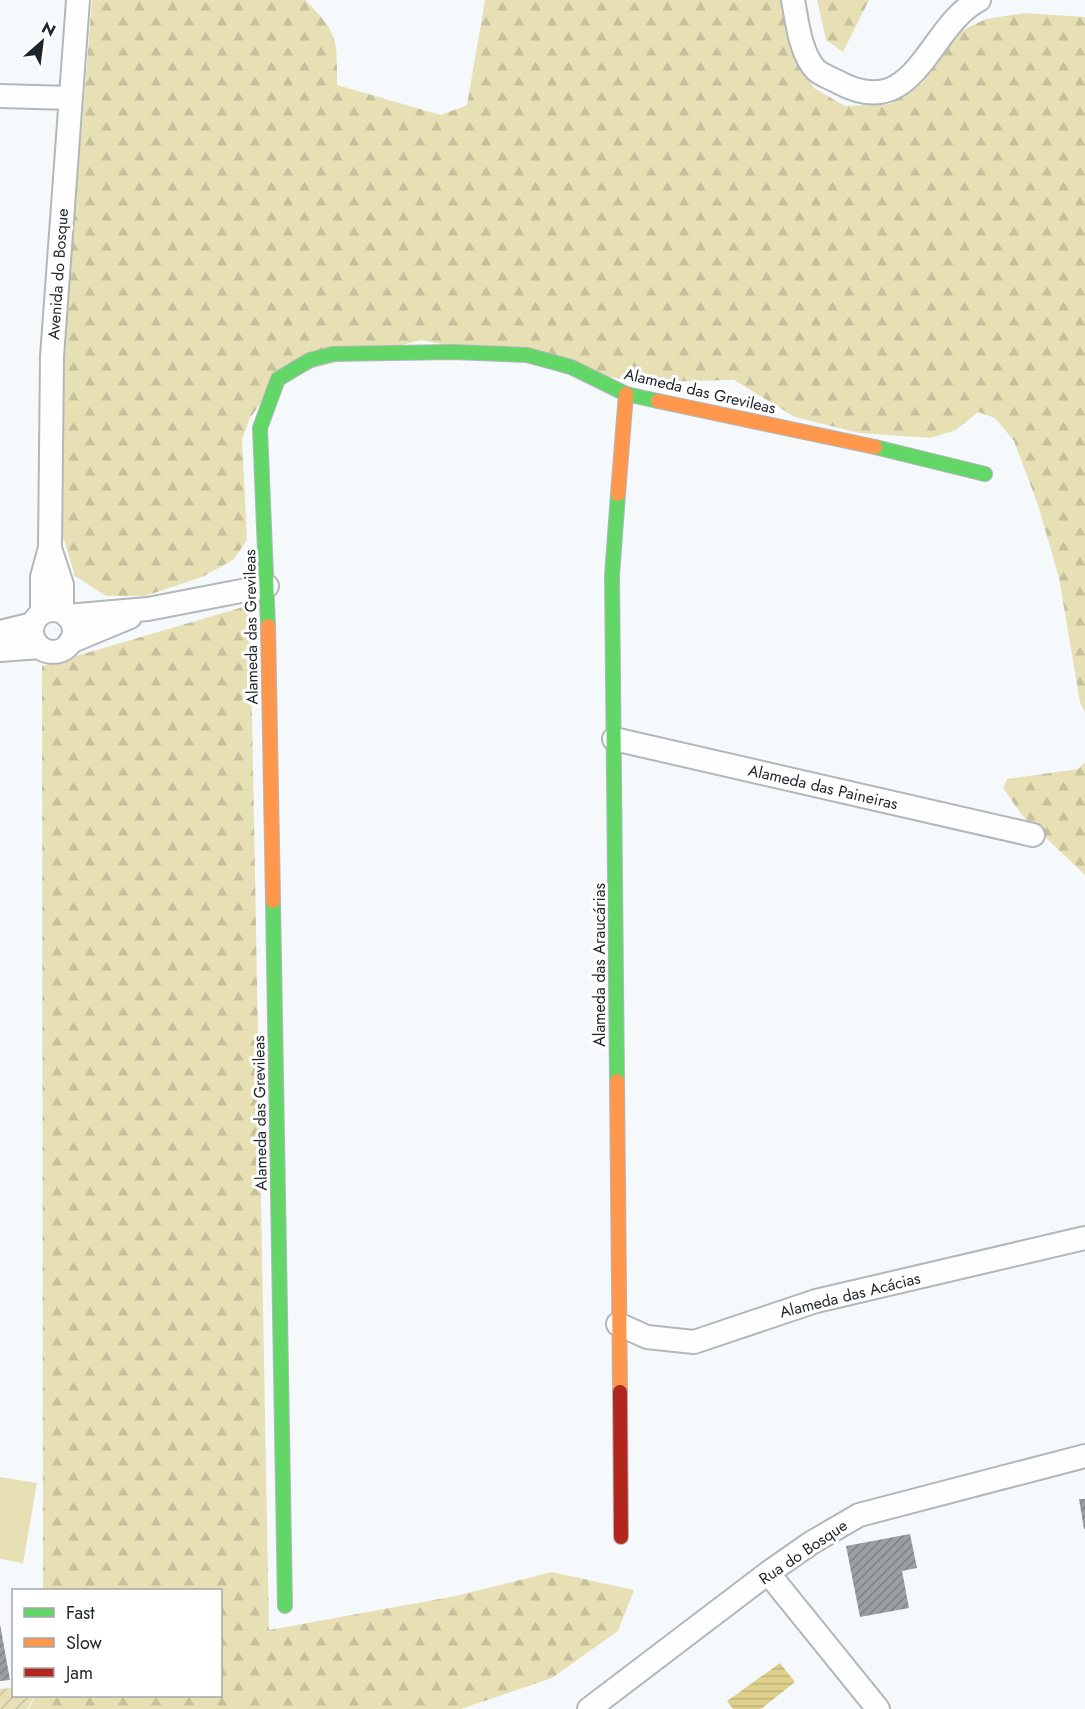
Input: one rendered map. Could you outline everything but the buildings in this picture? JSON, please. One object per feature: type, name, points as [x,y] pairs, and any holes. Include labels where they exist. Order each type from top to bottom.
[{"type":"street","name":"Avenida do Bosque","points":[[51,616],[42,576],[50,548],[52,357],[78,0]]},
{"type":"street","points":[[793,0],[798,31],[816,70],[858,91],[877,93],[902,83],[921,65],[959,15],[979,0]]},
{"type":"street","points":[[0,96],[70,98]]},
{"type":"street","name":"Alameda das Grevileas","points":[[285,1606],[267,586],[260,428],[267,403],[278,379],[294,368],[333,354],[452,352],[526,355],[571,367],[626,394],[856,442],[985,474]]},
{"type":"street","name":"Alameda das Araucárias","points":[[621,1537],[612,576],[626,394]]},
{"type":"street","points":[[0,632],[51,616],[148,609],[267,586]]},
{"type":"street","points":[[0,650],[40,647],[53,652],[60,651],[70,642],[148,609]]},
{"type":"street","points":[[51,616],[74,628],[70,642]]},
{"type":"street","points":[[40,647],[32,632],[51,616]]},
{"type":"street","name":"Alameda das Paineiras","points":[[614,739],[1033,835]]},
{"type":"street","name":"Alameda das Acácias","points":[[618,1324],[647,1337],[693,1341],[816,1301],[1085,1238]]},
{"type":"street","name":"Rua do Bosque","points":[[590,1709],[768,1573],[811,1543],[860,1515],[1085,1456]]},
{"type":"street","points":[[768,1573],[878,1709]]},
{"type":"green space","points":[[92,0],[305,0],[324,21],[334,38],[337,85],[441,115],[467,105],[485,0],[786,0],[800,68],[814,88],[845,106],[890,104],[922,83],[954,34],[986,19],[1025,13],[1085,17],[1085,713],[1080,702],[1059,578],[1038,505],[1014,441],[995,418],[978,412],[956,430],[931,438],[859,433],[795,417],[734,380],[653,382],[589,375],[421,340],[280,377],[250,418],[242,439],[247,540],[233,560],[202,577],[145,596],[106,596],[75,576],[57,517],[58,223],[81,136]]},
{"type":"green space","points":[[817,0],[869,0],[843,52],[826,40]]},
{"type":"green space","points":[[250,605],[269,1630],[456,1596],[552,1572],[634,1590],[618,1631],[552,1678],[461,1709],[28,1709],[35,1697],[222,1697],[222,1589],[43,1589],[42,666]]},
{"type":"green space","points":[[1085,762],[1085,875],[1021,814],[1003,788],[1007,779],[1078,769]]},
{"type":"green space","points":[[0,1477],[37,1483],[23,1563],[0,1559]]},
{"type":"green space","points":[[12,1688],[12,1697],[34,1697],[27,1709],[0,1709],[0,1689]]},
{"type":"shaded area","points":[[780,1663],[795,1682],[761,1709],[733,1709],[727,1701]]},
{"type":"traffic: fast","points":[[268,626],[260,428],[278,379],[310,360],[333,354],[452,352],[527,355],[571,367],[626,394],[658,401]]},
{"type":"traffic: fast","points":[[875,447],[985,474]]},
{"type":"traffic: fast","points":[[617,1081],[612,576],[618,494]]},
{"type":"traffic: fast","points":[[273,901],[285,1606]]},
{"type":"traffic: slow","points":[[618,494],[626,394]]},
{"type":"traffic: slow","points":[[658,401],[875,447]]},
{"type":"traffic: slow","points":[[268,626],[273,901]]},
{"type":"traffic: slow","points":[[617,1081],[620,1392]]},
{"type":"traffic: jam","points":[[620,1392],[621,1537]]}]
